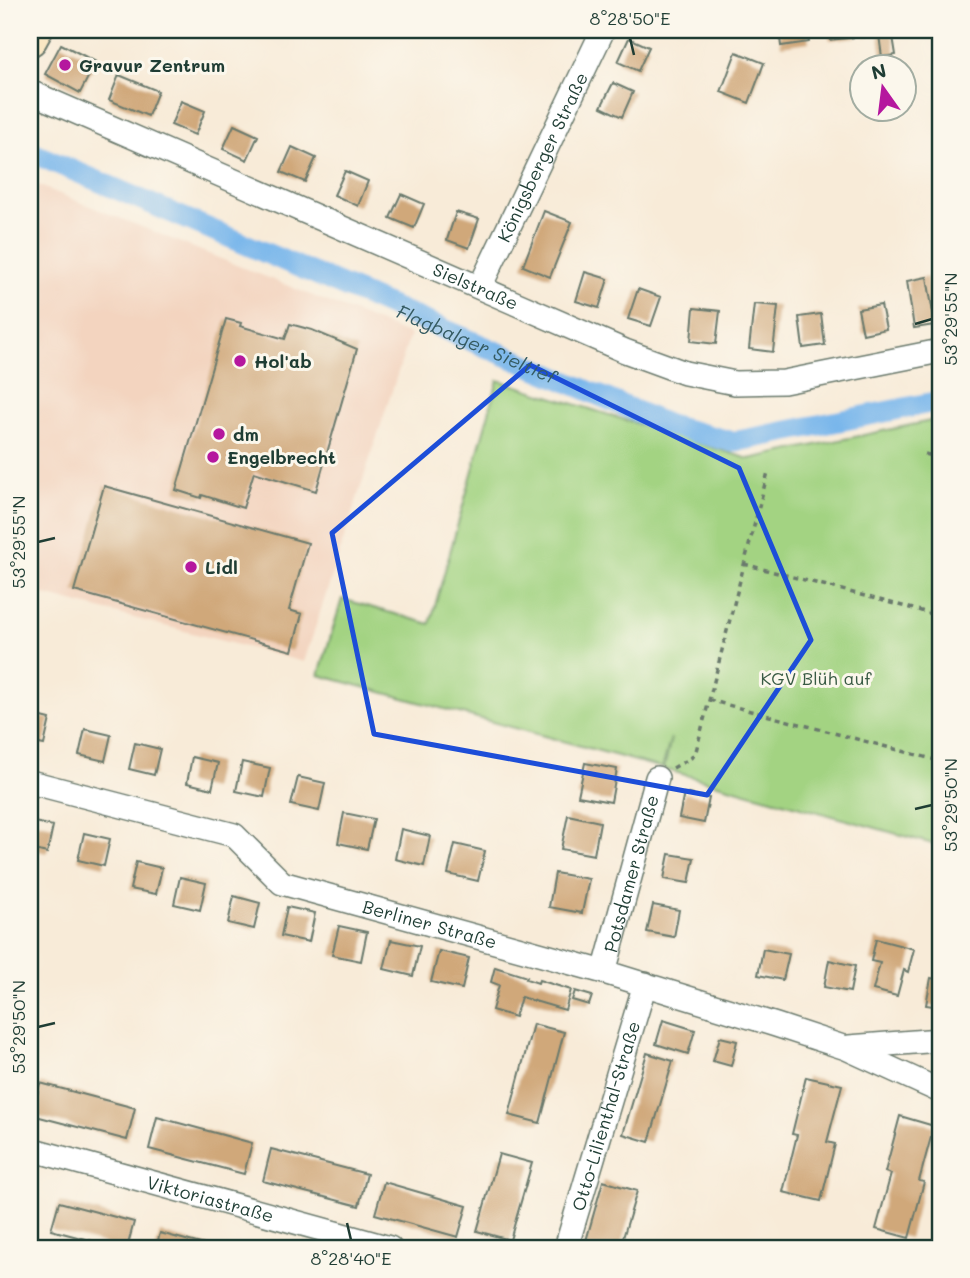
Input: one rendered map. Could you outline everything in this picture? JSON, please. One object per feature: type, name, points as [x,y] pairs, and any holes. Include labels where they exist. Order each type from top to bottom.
[{"type":"street","points":[[30,39],[35,30]]},
{"type":"street","name":"Königsberger Straße","points":[[480,287],[603,30]]},
{"type":"street","name":"Sielstraße","points":[[30,92],[625,351],[685,373],[735,383],[784,382],[940,352]]},
{"type":"street","name":"Potsdamer Straße","points":[[604,972],[657,778]]},
{"type":"street","name":"Berliner Straße","points":[[30,782],[233,835],[282,883],[645,984],[846,1048],[940,1091]]},
{"type":"street","name":"Otto-Lilienthal-Straße","points":[[566,1248],[645,984]]},
{"type":"street","name":"Berliner Straße","points":[[846,1048],[940,1040]]},
{"type":"street","name":"Viktoriastraße","points":[[30,1149],[390,1248]]},
{"type":"path","points":[[925,454],[940,458]]},
{"type":"path","points":[[657,778],[661,773],[691,758],[696,751],[768,472]]},
{"type":"path","points":[[744,564],[940,616]]},
{"type":"path","points":[[709,700],[940,761]]},
{"type":"highlighted area","points":[[530,365],[739,468],[811,640],[707,795],[374,734],[332,533]]},
{"type":"shaded area","points":[[30,182],[410,335],[304,662],[30,591]]},
{"type":"green space","name":"KGV Blüh auf","points":[[498,380],[749,459],[940,419],[940,846],[664,769],[671,738],[662,768],[319,675],[342,599],[430,624]]},
{"type":"building","points":[[779,30],[807,30],[809,42],[781,46]]},
{"type":"building","points":[[828,30],[855,30],[856,37],[830,40]]},
{"type":"building","points":[[864,30],[892,30],[896,52],[881,52],[879,35],[865,37]]},
{"type":"building","points":[[629,38],[649,47],[638,71],[618,62]]},
{"type":"building","points":[[61,44],[96,62],[80,93],[45,74]]},
{"type":"building","points":[[736,52],[764,63],[749,103],[721,92]]},
{"type":"building","points":[[119,75],[158,91],[148,116],[109,100]]},
{"type":"building","points":[[613,83],[633,92],[622,117],[601,107]]},
{"type":"building","points":[[181,101],[205,111],[195,135],[171,125]]},
{"type":"building","points":[[234,125],[258,136],[247,160],[223,149]]},
{"type":"building","points":[[292,147],[316,158],[305,182],[281,172]]},
{"type":"building","points":[[345,171],[368,181],[358,206],[334,195]]},
{"type":"building","points":[[401,194],[424,204],[414,228],[390,218]]},
{"type":"building","points":[[544,211],[572,222],[550,277],[523,266]]},
{"type":"building","points":[[456,212],[479,219],[469,248],[447,240]]},
{"type":"building","points":[[585,272],[608,279],[599,308],[576,301]]},
{"type":"building","points":[[927,277],[935,325],[914,328],[907,281]]},
{"type":"building","points":[[638,289],[661,297],[651,326],[628,319]]},
{"type":"building","points":[[754,304],[778,306],[773,352],[749,349]]},
{"type":"building","points":[[881,305],[886,329],[863,334],[858,309]]},
{"type":"building","points":[[694,308],[720,311],[716,344],[691,341]]},
{"type":"building","points":[[821,314],[825,345],[803,348],[799,317]]},
{"type":"building","points":[[226,319],[241,323],[240,326],[285,339],[290,324],[357,349],[316,491],[254,472],[243,508],[176,490]]},
{"type":"building","name":"Lidl","points":[[104,486],[308,543],[289,610],[302,614],[292,651],[74,591]]},
{"type":"building","points":[[30,714],[50,719],[44,745],[30,742]]},
{"type":"building","points":[[85,729],[111,735],[105,761],[79,755]]},
{"type":"building","points":[[135,743],[160,749],[154,775],[129,769]]},
{"type":"building","points":[[192,757],[218,763],[212,789],[187,783]]},
{"type":"building","points":[[242,762],[270,768],[264,797],[236,791]]},
{"type":"building","points":[[585,763],[617,769],[611,802],[578,796]]},
{"type":"building","points":[[298,777],[325,783],[319,811],[291,805]]},
{"type":"building","points":[[684,793],[709,798],[704,823],[679,818]]},
{"type":"building","points":[[344,813],[374,819],[367,849],[338,843]]},
{"type":"building","points":[[568,815],[600,822],[594,855],[561,849]]},
{"type":"building","points":[[30,821],[53,826],[47,853],[30,849]]},
{"type":"building","points":[[401,829],[430,836],[424,866],[395,859]]},
{"type":"building","points":[[84,833],[110,839],[104,866],[78,860]]},
{"type":"building","points":[[455,844],[485,851],[478,881],[448,874]]},
{"type":"building","points":[[669,854],[694,858],[689,883],[664,879]]},
{"type":"building","points":[[136,862],[162,868],[156,894],[130,889]]},
{"type":"building","points":[[555,873],[589,879],[582,913],[549,907]]},
{"type":"building","points":[[180,877],[206,883],[200,910],[174,904]]},
{"type":"building","points":[[234,896],[260,903],[254,929],[228,923]]},
{"type":"building","points":[[653,905],[679,910],[674,937],[647,932]]},
{"type":"building","points":[[287,907],[315,913],[309,942],[281,936]]},
{"type":"building","points":[[339,926],[367,932],[361,961],[332,955]]},
{"type":"building","points":[[876,939],[914,949],[908,972],[904,970],[897,996],[873,990],[880,963],[871,961]]},
{"type":"building","points":[[391,940],[420,946],[413,976],[384,969]]},
{"type":"building","points":[[763,949],[789,954],[783,980],[758,975]]},
{"type":"building","points":[[439,951],[469,958],[462,989],[431,982]]},
{"type":"building","points":[[829,960],[855,966],[850,992],[824,987]]},
{"type":"building","points":[[495,967],[538,983],[539,980],[571,990],[565,1010],[521,997],[515,1017],[492,1010],[499,985],[491,982]]},
{"type":"building","points":[[931,978],[940,980],[940,1007],[926,1005]]},
{"type":"building","points":[[575,991],[592,996],[589,1005],[572,1000]]},
{"type":"building","points":[[663,1020],[695,1030],[688,1054],[656,1044]]},
{"type":"building","points":[[533,1024],[564,1032],[540,1123],[509,1115]]},
{"type":"building","points":[[720,1037],[737,1041],[731,1066],[713,1061]]},
{"type":"building","points":[[647,1053],[673,1061],[649,1142],[623,1134]]},
{"type":"building","points":[[806,1077],[842,1085],[827,1142],[835,1144],[821,1201],[783,1192],[797,1135],[792,1134]]},
{"type":"building","points":[[40,1083],[135,1108],[127,1140],[32,1115]]},
{"type":"building","points":[[900,1116],[934,1126],[919,1181],[924,1182],[909,1238],[876,1229],[891,1174],[885,1172]]},
{"type":"building","points":[[157,1117],[252,1143],[244,1174],[149,1149]]},
{"type":"building","points":[[271,1149],[367,1174],[359,1206],[263,1181]]},
{"type":"building","points":[[499,1154],[532,1163],[510,1240],[477,1231]]},
{"type":"building","points":[[603,1181],[637,1191],[620,1248],[584,1248]]},
{"type":"building","points":[[384,1182],[467,1206],[458,1237],[375,1214]]},
{"type":"building","points":[[59,1202],[134,1222],[127,1248],[51,1230]]},
{"type":"building","points":[[160,1233],[212,1247],[212,1248],[156,1248]]},
{"type":"waterway","name":"Flagbalger Sieltief","points":[[30,152],[668,425],[733,442],[940,401]]},
{"type":"place","name":"Gravur Zentrum","points":[[65,65]]},
{"type":"place","name":"Hol'ab","points":[[240,361]]},
{"type":"place","name":"dm","points":[[219,434]]},
{"type":"place","name":"Engelbrecht","points":[[213,457]]},
{"type":"place","name":"Lidl","points":[[191,567]]}]
